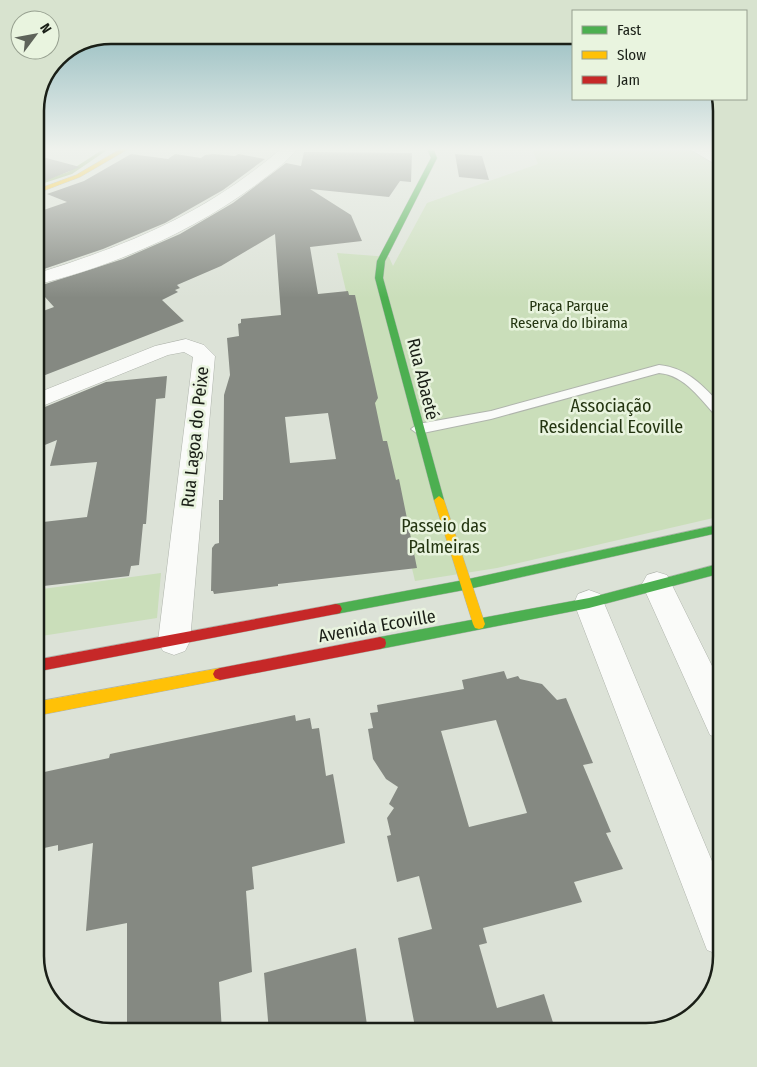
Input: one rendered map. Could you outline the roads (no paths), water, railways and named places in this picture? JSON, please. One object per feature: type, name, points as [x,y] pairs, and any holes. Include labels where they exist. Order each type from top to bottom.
[{"type":"street","points":[[44,277],[112,255],[196,218],[228,198]]},
{"type":"street","name":"Rua Abaeté","points":[[414,198],[379,269],[379,278],[418,429],[464,585],[479,624]]},
{"type":"street","name":"Rua Lagoa do Peixe","points":[[44,398],[162,350],[186,345],[197,349],[204,356],[174,641]]},
{"type":"street","name":"Avenida Ecoville","points":[[44,664],[464,585],[713,530]]},
{"type":"street","name":"Avenida Ecoville","points":[[44,707],[589,603],[713,570]]},
{"type":"street","points":[[657,584],[713,704]]},
{"type":"street","points":[[589,603],[713,913]]},
{"type":"lane","points":[[418,429],[491,415],[659,369],[667,369],[682,375],[713,405]]},
{"type":"park label","name":"Praça Parque Reserva do Ibirama","points":[[569,314]]},
{"type":"park label","name":"Associação Residencial Ecoville","points":[[611,416]]},
{"type":"park label","name":"Passeio das Palmeiras","points":[[444,536]]}]
